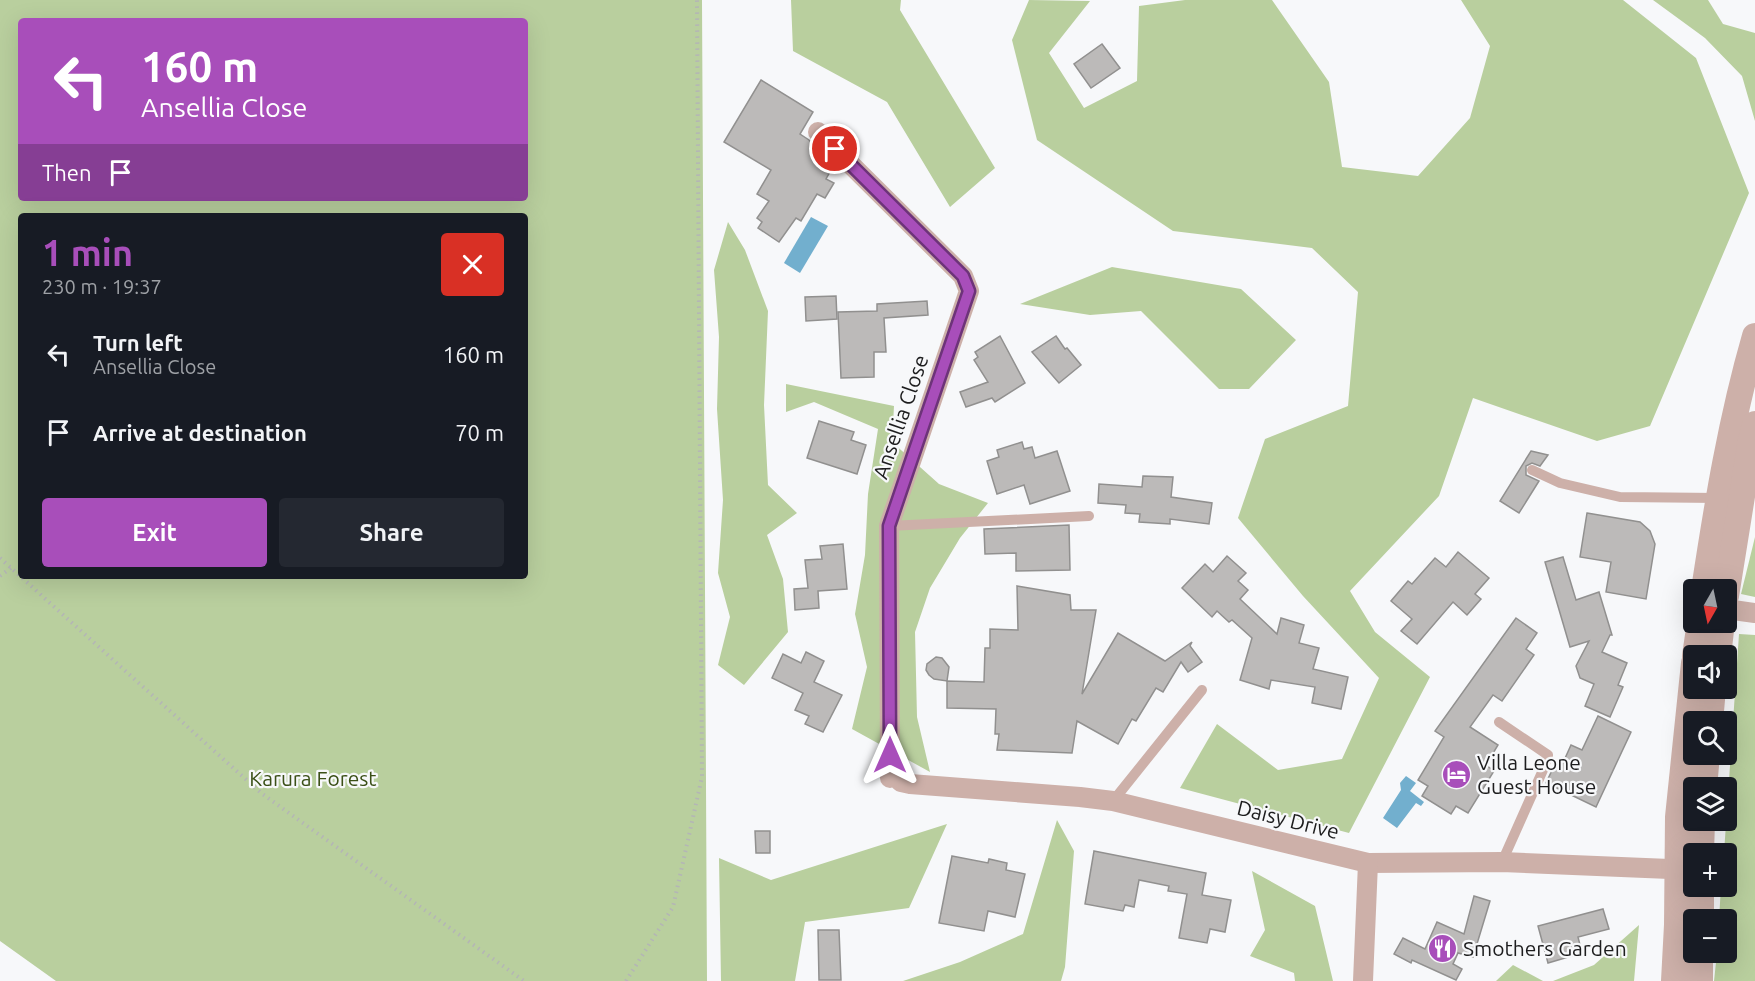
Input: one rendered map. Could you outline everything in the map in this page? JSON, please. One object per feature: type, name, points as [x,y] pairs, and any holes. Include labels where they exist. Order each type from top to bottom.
[{"type":"street","name":"Ansellia Close","points":[[818,132],[963,276],[969,291],[889,526],[890,778],[893,775]]},
{"type":"street","points":[[1706,579],[1718,498],[1742,381],[1755,336]]},
{"type":"street","points":[[1729,579],[1755,424]]},
{"type":"street","points":[[1737,611],[1755,614]]},
{"type":"street","points":[[1684,843],[1678,817],[1690,699]]},
{"type":"street","name":"Daisy Drive","points":[[893,775],[901,782],[910,784],[1113,801],[1368,863],[1683,861]]},
{"type":"street","points":[[1363,981],[1368,863]]},
{"type":"street","points":[[1674,981],[1684,897]]},
{"type":"street","points":[[1700,981],[1701,963]]},
{"type":"lane","points":[[1532,470],[1560,483],[1620,496],[1718,498]]},
{"type":"lane","points":[[889,526],[1089,516]]},
{"type":"lane","points":[[1113,801],[1202,690]]},
{"type":"lane","points":[[1499,722],[1548,755],[1502,862]]},
{"type":"path","points":[[626,981],[673,907],[702,777],[698,0]]},
{"type":"path","points":[[0,558],[18,574]]},
{"type":"path","points":[[0,576],[11,568]]},
{"type":"path","points":[[23,579],[261,792],[524,981]]},
{"type":"green space","name":"Karura Forest","points":[[0,0],[702,0],[707,981],[56,981],[0,941]]},
{"type":"green space","points":[[791,0],[901,0],[900,10],[995,168],[950,207],[887,102],[793,51]]},
{"type":"green space","points":[[1029,0],[1090,1],[1049,53],[1084,108],[1137,81],[1139,6],[1185,0],[1272,0],[1329,82],[1342,167],[1418,176],[1470,118],[1490,46],[1461,0],[1623,0],[1696,58],[1749,193],[1650,426],[1597,441],[1473,398],[1439,496],[1350,591],[1375,632],[1430,677],[1349,833],[1180,788],[1217,724],[1278,770],[1342,759],[1379,678],[1303,596],[1238,518],[1265,439],[1348,406],[1358,292],[1312,248],[1173,231],[1037,140],[1012,40]]},
{"type":"green space","points":[[1653,0],[1708,0],[1723,24],[1755,33],[1755,121],[1742,76],[1705,38]]},
{"type":"green space","points":[[728,222],[745,250],[768,311],[764,405],[768,485],[797,513],[767,535],[783,579],[788,632],[744,685],[718,665],[730,617],[718,573],[723,500],[717,409],[719,337],[714,270]]},
{"type":"green space","points":[[1112,267],[1241,289],[1296,340],[1249,389],[1219,389],[1141,311],[1090,315],[1020,304]]},
{"type":"green space","points":[[786,384],[894,406],[892,442],[939,484],[988,503],[960,538],[930,588],[915,632],[917,717],[930,772],[852,729],[867,667],[855,614],[865,555],[868,494],[878,429],[814,402],[786,412]]},
{"type":"green space","points":[[1755,537],[1755,597],[1741,594]]},
{"type":"green space","points":[[1739,634],[1755,635],[1755,981],[1714,981],[1716,963],[1737,963],[1737,909],[1720,909],[1720,897],[1737,897],[1737,843],[1725,843],[1726,831],[1737,831],[1737,777],[1729,777],[1730,765],[1737,765],[1737,711],[1734,711],[1735,699],[1737,699]]},
{"type":"green space","points":[[1057,820],[1074,851],[1065,967],[1061,981],[903,981],[960,962],[1023,934]]},
{"type":"green space","points":[[947,824],[909,908],[805,922],[795,981],[721,981],[719,858],[771,880]]},
{"type":"green space","points":[[1252,871],[1315,906],[1333,981],[1295,981],[1294,973],[1250,956],[1265,930]]},
{"type":"green space","points":[[1639,925],[1634,981],[1553,981],[1594,965]]},
{"type":"green space","points":[[1513,965],[1543,981],[1496,981]]},
{"type":"water","points":[[811,217],[828,226],[800,273],[784,263]]},
{"type":"water","points":[[1406,776],[1416,783],[1410,791],[1424,802],[1421,806],[1416,803],[1397,828],[1383,818],[1401,790],[1400,783]]},
{"type":"building","points":[[1102,44],[1120,68],[1091,88],[1074,64]]},
{"type":"building","points":[[761,80],[813,112],[800,134],[834,165],[826,179],[834,183],[825,198],[817,194],[801,221],[796,218],[779,242],[758,228],[762,222],[757,218],[769,201],[757,194],[771,170],[724,142]]},
{"type":"building","points":[[836,296],[837,319],[806,321],[805,297]]},
{"type":"building","points":[[927,301],[928,315],[884,318],[886,352],[874,352],[874,377],[841,378],[838,312],[877,311],[877,304]]},
{"type":"building","points":[[1000,336],[1025,383],[995,402],[992,398],[966,407],[960,392],[988,382],[974,360],[978,357],[975,352]]},
{"type":"building","points":[[1056,336],[1081,365],[1059,383],[1032,352]]},
{"type":"building","points":[[819,421],[854,432],[851,440],[866,445],[857,474],[807,458]]},
{"type":"building","points":[[1022,442],[1024,449],[1032,447],[1035,458],[1057,451],[1070,491],[1030,504],[1024,485],[997,494],[987,461],[999,457],[997,450]]},
{"type":"building","points":[[1531,451],[1548,455],[1540,466],[1532,463],[1526,466],[1526,475],[1539,481],[1519,513],[1500,501]]},
{"type":"building","points":[[1143,476],[1173,477],[1171,497],[1212,503],[1209,524],[1170,519],[1170,524],[1139,522],[1140,514],[1125,513],[1126,505],[1098,503],[1099,484],[1142,487]]},
{"type":"building","points":[[1587,513],[1640,522],[1650,531],[1655,544],[1646,599],[1606,592],[1611,562],[1580,557]]},
{"type":"building","points":[[1069,525],[1070,570],[1016,571],[1016,553],[985,554],[984,529]]},
{"type":"building","points":[[843,544],[847,589],[818,591],[819,608],[795,610],[794,589],[808,588],[805,560],[822,559],[820,546]]},
{"type":"building","points":[[1458,552],[1489,578],[1475,594],[1481,599],[1467,615],[1453,602],[1417,644],[1401,631],[1412,619],[1391,601],[1408,581],[1412,584],[1435,558],[1446,567]]},
{"type":"building","points":[[1227,556],[1246,573],[1238,581],[1248,590],[1240,599],[1277,634],[1281,618],[1304,625],[1299,643],[1319,648],[1313,669],[1348,677],[1341,709],[1312,703],[1315,687],[1271,680],[1269,689],[1240,680],[1252,638],[1232,620],[1229,622],[1217,611],[1212,617],[1182,588],[1205,564],[1213,572]]},
{"type":"building","points":[[1563,557],[1576,600],[1599,592],[1612,635],[1602,652],[1627,663],[1618,685],[1623,687],[1610,717],[1585,706],[1594,684],[1580,678],[1576,666],[1589,641],[1570,647],[1545,562]]},
{"type":"building","points":[[1017,586],[1070,595],[1071,610],[1096,610],[1082,694],[1118,633],[1165,661],[1192,642],[1190,646],[1202,662],[1188,672],[1181,662],[1163,692],[1156,688],[1136,721],[1132,719],[1118,744],[1077,721],[1072,753],[997,750],[999,734],[995,734],[996,709],[947,708],[947,681],[984,682],[985,648],[990,648],[990,629],[1018,630]]},
{"type":"building","points":[[1516,618],[1537,633],[1526,649],[1534,655],[1502,701],[1493,695],[1470,727],[1498,745],[1486,765],[1494,771],[1468,813],[1456,806],[1451,814],[1422,796],[1428,786],[1418,780],[1444,737],[1435,731]]},
{"type":"building","points":[[806,652],[824,661],[814,682],[842,695],[823,732],[805,724],[809,716],[795,710],[803,693],[772,678],[783,654],[801,663]]},
{"type":"building","points":[[936,657],[942,658],[949,667],[947,681],[934,679],[926,670],[927,664]]},
{"type":"building","points":[[1598,716],[1631,732],[1596,807],[1546,783],[1556,762],[1562,765],[1571,745],[1582,750]]},
{"type":"building","points":[[755,831],[770,831],[770,853],[756,853]]},
{"type":"building","points":[[1094,851],[1206,873],[1202,895],[1231,900],[1225,932],[1210,929],[1207,943],[1179,938],[1187,894],[1168,891],[1169,886],[1139,880],[1134,907],[1125,905],[1123,911],[1085,904]]},
{"type":"building","points":[[952,856],[988,863],[989,859],[1007,863],[1006,870],[1025,874],[1015,917],[988,911],[984,931],[939,923]]},
{"type":"building","points":[[1474,896],[1490,901],[1473,957],[1458,953],[1453,964],[1462,969],[1456,980],[1394,954],[1403,938],[1425,949],[1437,922],[1464,934]]},
{"type":"building","points":[[1603,909],[1609,929],[1578,937],[1582,953],[1548,963],[1538,926]]},
{"type":"building","points":[[818,930],[839,930],[841,980],[819,980]]},
{"type":"place","name":"Villa Leone Guest House","points":[[1456,775]]},
{"type":"place","name":"Smothers Garden","points":[[1442,949]]},
{"type":"route","points":[[835,149],[963,276],[969,291],[889,526],[890,755]]}]
